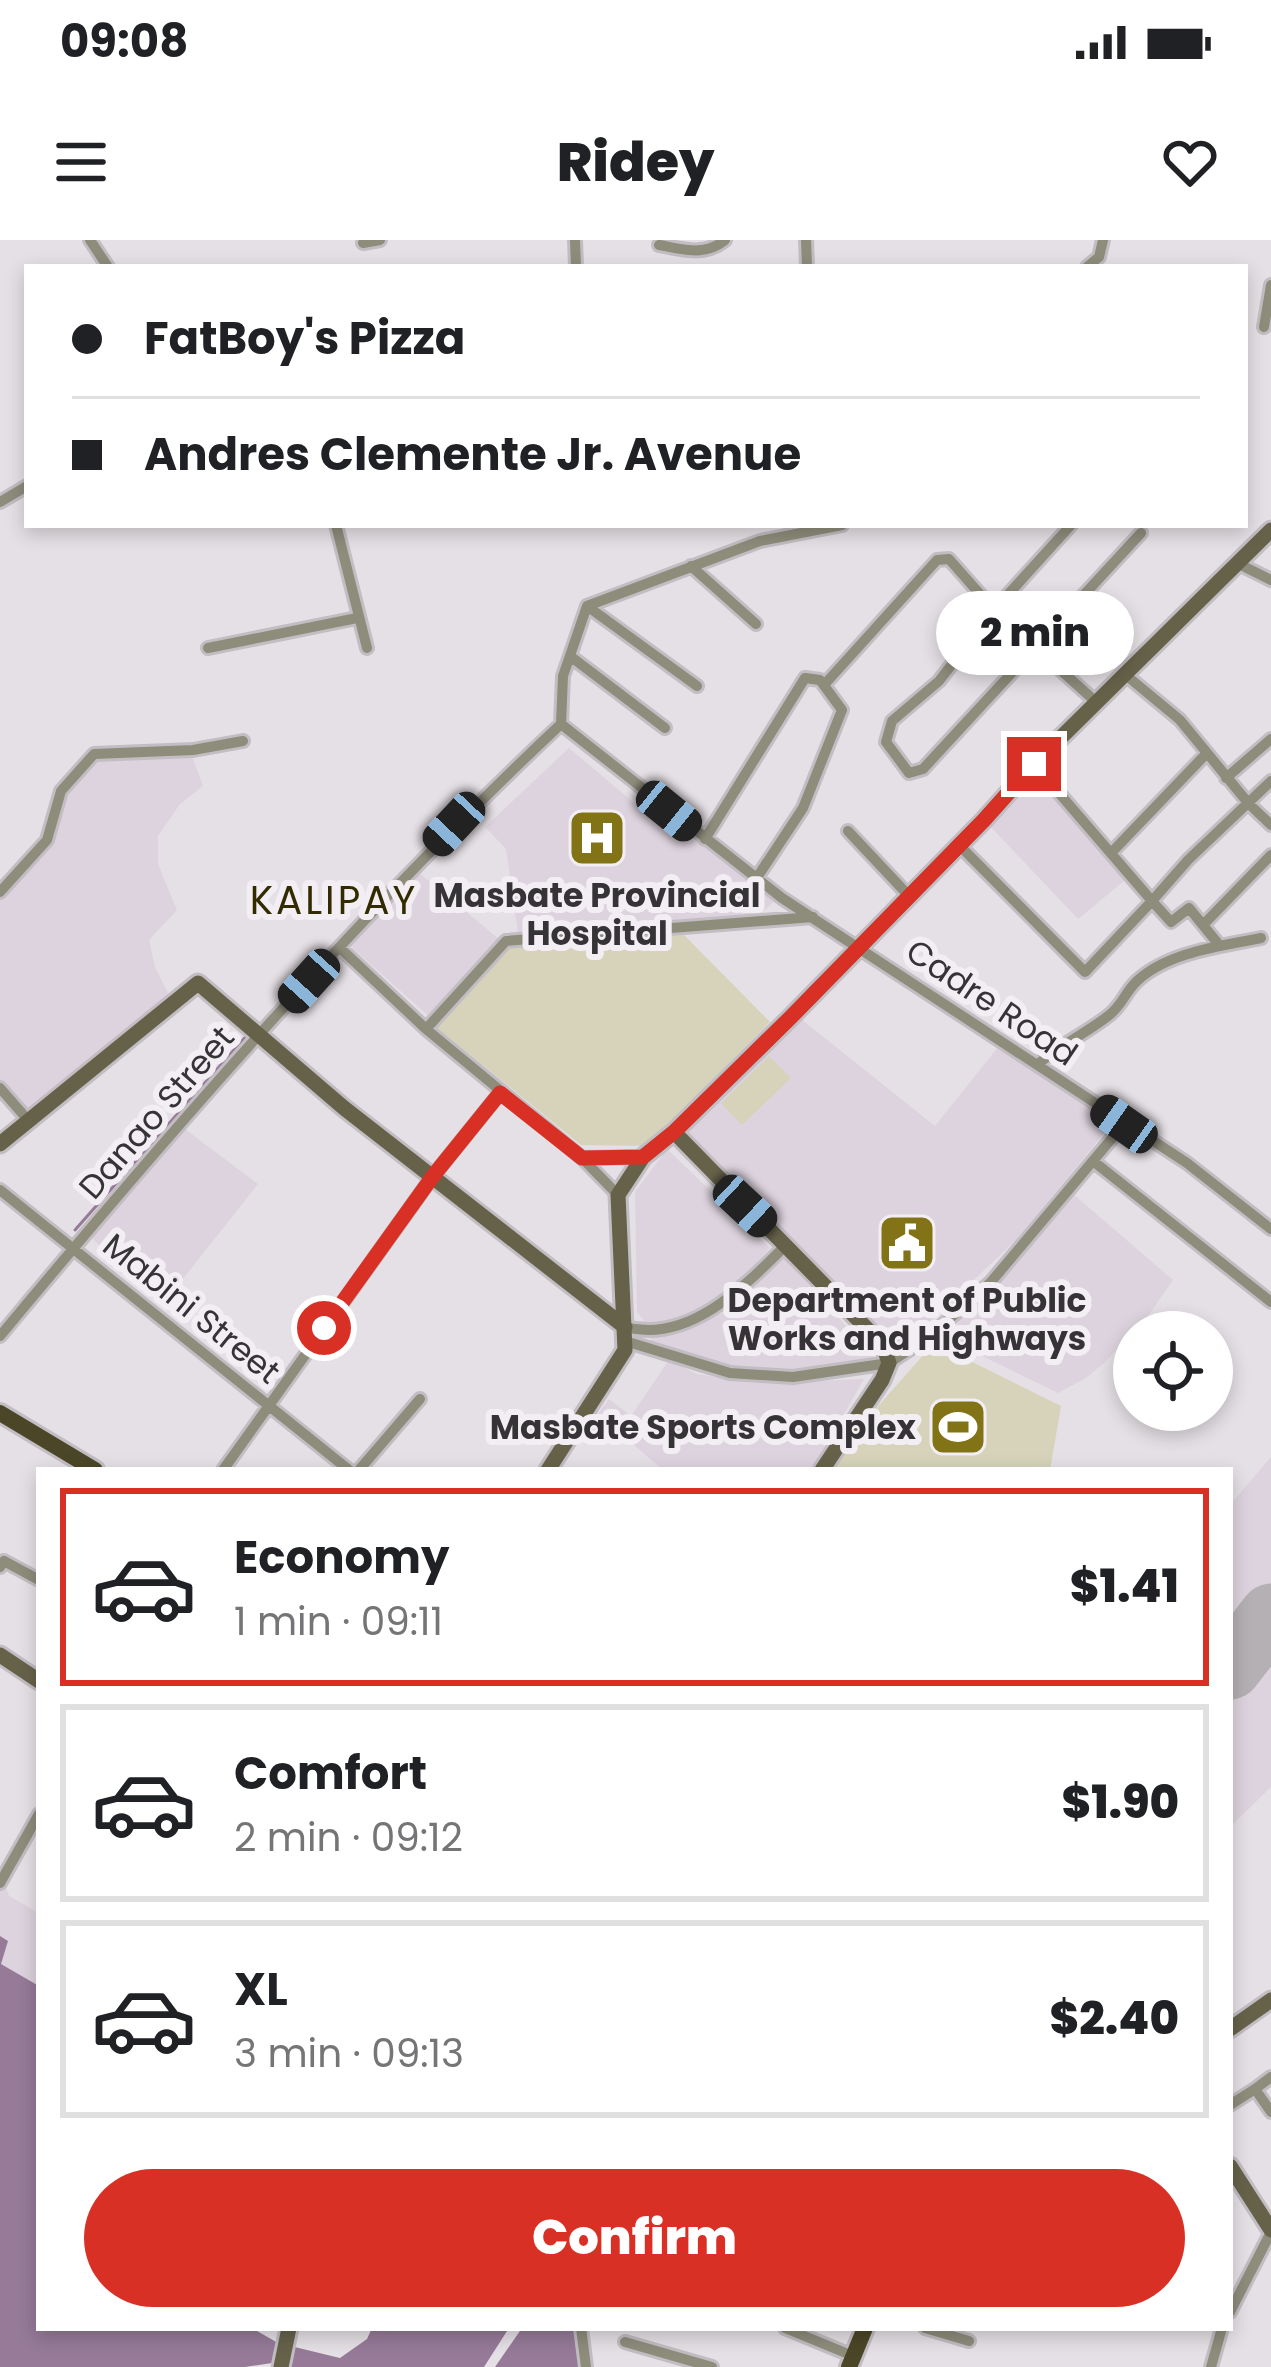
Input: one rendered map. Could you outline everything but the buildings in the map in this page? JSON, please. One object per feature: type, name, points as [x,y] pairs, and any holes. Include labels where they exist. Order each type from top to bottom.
[{"type":"main road","points":[[0,1413],[90,1467]]},
{"type":"main road","points":[[851,2361],[864,2331]]},
{"type":"street","points":[[363,243],[380,240]]},
{"type":"street","points":[[659,244],[700,252],[725,240]]},
{"type":"street","points":[[1264,327],[1271,285]]},
{"type":"street","points":[[338,528],[367,648]]},
{"type":"street","points":[[587,606],[760,542],[825,528]]},
{"type":"street","points":[[1067,528],[939,681],[892,721],[886,742],[908,773],[923,769],[1141,533]]},
{"type":"street","points":[[550,1467],[617,1364],[625,1334],[618,1195],[643,1157],[674,1132],[1096,701],[1127,676],[1271,530]]},
{"type":"street","points":[[824,685],[937,560],[949,559],[994,610],[1096,701]]},
{"type":"street","points":[[1237,563],[1271,580]]},
{"type":"street","points":[[691,566],[756,624]]},
{"type":"street","points":[[561,724],[563,676],[587,606]]},
{"type":"street","points":[[587,606],[697,686]]},
{"type":"street","points":[[208,648],[357,617]]},
{"type":"street","points":[[570,656],[665,728]]},
{"type":"street","points":[[705,839],[805,678],[813,676],[842,710],[803,808],[756,879]]},
{"type":"street","points":[[1127,676],[1180,720],[1271,825]]},
{"type":"street","name":"Cadre Road","points":[[561,724],[782,898],[1187,1163],[1271,1229]]},
{"type":"street","name":"Danao Street","points":[[0,1336],[213,1083],[454,824],[561,724]]},
{"type":"street","points":[[1226,778],[1271,739]]},
{"type":"street","points":[[0,892],[47,840],[61,791],[94,754],[194,750],[243,741]]},
{"type":"street","points":[[1112,851],[1206,754]]},
{"type":"street","points":[[1034,764],[1171,922],[1190,908],[1220,946]]},
{"type":"street","points":[[959,845],[1085,972],[1188,860],[1271,782]]},
{"type":"street","points":[[848,831],[908,896]]},
{"type":"street","points":[[1204,924],[1271,855]]},
{"type":"street","points":[[750,922],[782,898]]},
{"type":"street","points":[[426,1029],[506,941],[813,917]]},
{"type":"street","points":[[1038,1064],[1127,1001],[1134,983],[1150,972],[1182,956],[1262,938]]},
{"type":"street","points":[[340,948],[426,1029],[582,1158],[618,1195]]},
{"type":"street","points":[[0,1144],[198,983],[344,1108],[643,1347],[730,1373],[793,1377],[889,1363],[930,1336],[991,1282],[1124,1124]]},
{"type":"street","points":[[0,1088],[28,1120]]},
{"type":"street","points":[[225,1467],[433,1176],[500,1093]]},
{"type":"street","points":[[674,1132],[712,1176],[884,1345],[889,1363],[882,1380],[823,1467]]},
{"type":"street","points":[[582,1158],[643,1157]]},
{"type":"street","points":[[1093,1161],[1271,1302]]},
{"type":"street","name":"Mabini Street","points":[[0,1190],[345,1467]]},
{"type":"street","points":[[625,1334],[648,1333],[695,1318],[728,1301],[786,1245]]},
{"type":"street","points":[[643,1347],[648,1333]]},
{"type":"street","points":[[362,1467],[420,1399]]},
{"type":"street","points":[[2,1564],[36,1579]]},
{"type":"street","points":[[0,1655],[36,1679]]},
{"type":"street","points":[[0,1883],[36,1819]]},
{"type":"street","points":[[1233,2027],[1271,2000]]},
{"type":"street","points":[[1233,2103],[1271,2077]]},
{"type":"street","points":[[1255,2089],[1271,2112]]},
{"type":"street","points":[[1233,2170],[1271,2231],[1233,2306]]},
{"type":"street","points":[[581,2331],[586,2367]]},
{"type":"street","points":[[791,2331],[851,2361]]},
{"type":"street","points":[[934,2331],[969,2342]]},
{"type":"street","points":[[1210,2367],[1221,2331]]},
{"type":"street","points":[[281,2367],[288,2336]]},
{"type":"street","points":[[626,2342],[712,2367]]},
{"type":"shaded area","name":"Masbate Provincial Hospital","points":[[569,748],[639,807],[648,798],[777,899],[761,913],[518,933],[506,849],[485,827]]},
{"type":"shaded area","points":[[192,756],[203,786],[180,804],[158,836],[158,864],[177,910],[149,940],[155,967],[171,999],[24,1112],[0,1081],[0,895],[43,853],[61,802],[91,762]]},
{"type":"shaded area","points":[[1035,770],[1130,876],[1078,919],[988,824]]},
{"type":"shaded area","points":[[417,871],[499,939],[431,1018],[351,947]]},
{"type":"shaded area","points":[[684,935],[770,1022],[647,1146],[581,1145],[436,1027],[508,948]]},
{"type":"shaded area","points":[[801,1019],[935,1126],[999,1046],[1112,1124],[1016,1240],[900,1350],[682,1136]]},
{"type":"shaded area","points":[[769,1056],[791,1078],[742,1125],[721,1103]]},
{"type":"shaded area","points":[[181,1126],[258,1184],[167,1299],[91,1238]]},
{"type":"shaded area","points":[[667,1149],[770,1248],[738,1283],[700,1312],[649,1327],[637,1312],[635,1192]]},
{"type":"shaded area","points":[[1072,1193],[1173,1280],[1151,1311],[1113,1311],[1113,1353],[1086,1378],[1058,1393],[945,1338]]},
{"type":"shaded area","points":[[783,1257],[877,1360],[798,1373],[736,1367],[649,1345],[652,1335],[729,1311]]},
{"type":"shaded area","name":"Masbate Sports Complex","points":[[934,1343],[1061,1406],[1051,1467],[833,1467],[840,1449]]},
{"type":"shaded area","points":[[669,1360],[697,1374],[755,1383],[864,1379],[814,1467],[660,1467],[598,1414],[609,1399],[631,1416]]},
{"type":"shaded area","points":[[1271,1457],[1271,1787],[1233,1824],[1233,1501]]},
{"type":"shaded area","points":[[0,1870],[9,1896],[36,1911],[36,1984],[1,1964],[7,1941],[0,1936]]},
{"type":"shaded area","points":[[0,1936],[8,1941],[1,1964],[36,1984],[36,2331],[257,2331],[278,2343],[340,2358],[371,2331],[507,2331],[484,2367],[291,2367],[272,2363],[245,2367],[0,2367]]},
{"type":"shaded area","points":[[520,2331],[576,2331],[580,2367],[495,2367]]},
{"type":"waterway","points":[[75,1230],[249,1033]]},
{"type":"runway","points":[[1233,1664],[1271,1615]]},
{"type":"place","name":"Masbate Provincial Hospital","points":[[597,838]]},
{"type":"place","name":"Department of Public Works and Highways","points":[[907,1243]]},
{"type":"place","name":"Masbate Sports Complex","points":[[958,1427]]},
{"type":"district","name":"KALIPAY","points":[[334,900]]},
{"type":"route","points":[[324,1328],[433,1176],[500,1093],[582,1158],[643,1157],[789,1019],[1034,764]]}]
